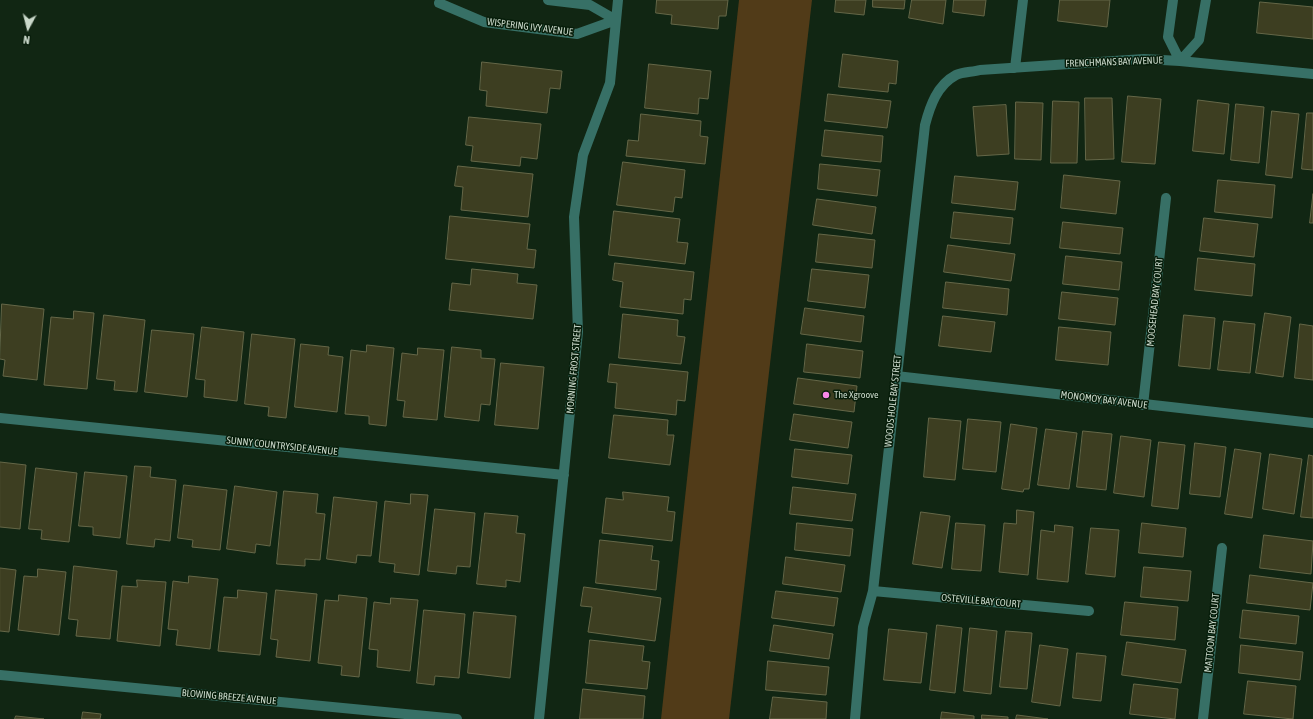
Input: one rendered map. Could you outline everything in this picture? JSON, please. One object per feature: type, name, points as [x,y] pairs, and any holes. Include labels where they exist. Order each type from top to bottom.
[{"type":"street","name":"WISPERING IVY AVENUE","points":[[439,1],[455,0]]},
{"type":"street","points":[[548,0],[590,5],[616,20]]},
{"type":"street","name":"MORNING FROST STREET","points":[[539,719],[578,332],[574,217],[583,155],[610,83],[618,0]]},
{"type":"street","points":[[1015,68],[1023,0]]},
{"type":"street","points":[[1173,0],[1168,37],[1180,61],[1199,40],[1206,0]]},
{"type":"street","name":"WISPERING IVY AVENUE","points":[[439,1],[484,22],[576,34],[616,20]]},
{"type":"street","name":"FRENCHMANS BAY AVENUE","points":[[942,86],[956,75],[980,70],[1144,59],[1313,74]]},
{"type":"street","name":"WOODS HOLE BAY STREET","points":[[855,719],[863,627],[873,591],[925,125],[930,106],[942,86]]},
{"type":"street","name":"MOOSEHEAD BAY COURT","points":[[1143,405],[1166,198]]},
{"type":"street","name":"MONOMOY BAY AVENUE","points":[[896,376],[1313,423]]},
{"type":"street","name":"SUNNY COUNTRYSIDE AVENUE","points":[[0,418],[564,475]]},
{"type":"street","name":"MATTOON BAY COURT","points":[[1203,719],[1222,548]]},
{"type":"street","name":"OSTEVILLE BAY COURT","points":[[873,591],[1090,611]]},
{"type":"street","name":"BLOWING BREEZE AVENUE","points":[[0,675],[457,719]]},
{"type":"shaded area","points":[[739,0],[812,0],[729,719],[661,719]]},
{"type":"building","points":[[657,0],[728,0],[726,16],[719,16],[718,29],[671,24],[672,15],[656,13]]},
{"type":"building","points":[[836,0],[866,0],[864,15],[835,12]]},
{"type":"building","points":[[873,0],[905,0],[904,9],[873,7]]},
{"type":"building","points":[[912,0],[946,0],[943,24],[909,18]]},
{"type":"building","points":[[954,0],[986,0],[984,16],[953,12]]},
{"type":"building","points":[[1060,0],[1110,0],[1107,27],[1058,21]]},
{"type":"building","points":[[1260,2],[1313,7],[1313,39],[1257,33]]},
{"type":"building","points":[[843,54],[898,61],[896,84],[889,83],[888,92],[839,87]]},
{"type":"building","points":[[482,62],[562,71],[560,89],[550,88],[547,113],[486,106],[487,91],[480,90]]},
{"type":"building","points":[[649,64],[711,71],[708,99],[699,98],[698,114],[645,108]]},
{"type":"building","points":[[828,94],[891,101],[887,128],[825,121]]},
{"type":"building","points":[[1128,96],[1161,99],[1155,164],[1122,162]]},
{"type":"building","points":[[1085,98],[1112,98],[1114,159],[1086,160]]},
{"type":"building","points":[[1198,100],[1229,104],[1224,154],[1193,151]]},
{"type":"building","points":[[1053,101],[1079,102],[1077,163],[1051,163]]},
{"type":"building","points":[[1016,102],[1043,103],[1041,160],[1015,159]]},
{"type":"building","points":[[1236,104],[1264,107],[1259,163],[1231,160]]},
{"type":"building","points":[[1006,105],[1009,154],[977,156],[973,107]]},
{"type":"building","points":[[1272,111],[1299,114],[1292,178],[1266,175]]},
{"type":"building","points":[[1307,113],[1313,113],[1313,170],[1302,169]]},
{"type":"building","points":[[641,114],[701,121],[700,136],[708,137],[705,164],[626,156],[628,140],[638,141]]},
{"type":"building","points":[[469,117],[541,124],[537,159],[521,157],[520,166],[471,161],[473,146],[466,145]]},
{"type":"building","points":[[825,130],[883,136],[881,162],[822,156]]},
{"type":"building","points":[[623,162],[685,170],[682,198],[675,197],[673,212],[617,205]]},
{"type":"building","points":[[820,164],[880,170],[877,196],[818,189]]},
{"type":"building","points":[[458,166],[533,174],[528,217],[461,210],[463,187],[455,186]]},
{"type":"building","points":[[1064,175],[1120,181],[1116,214],[1061,208]]},
{"type":"building","points":[[955,176],[1018,182],[1015,210],[952,203]]},
{"type":"building","points":[[1218,180],[1275,185],[1272,218],[1215,212]]},
{"type":"building","points":[[1313,194],[1313,223],[1310,223]]},
{"type":"building","points":[[817,199],[876,207],[872,234],[813,225]]},
{"type":"building","points":[[614,211],[680,219],[677,242],[688,243],[685,264],[609,255]]},
{"type":"building","points":[[954,212],[1013,218],[1010,244],[951,238]]},
{"type":"building","points":[[450,216],[530,224],[527,249],[536,250],[534,268],[446,259]]},
{"type":"building","points":[[1204,218],[1258,224],[1254,257],[1200,251]]},
{"type":"building","points":[[1063,222],[1123,228],[1120,254],[1060,248]]},
{"type":"building","points":[[819,234],[875,240],[872,268],[816,262]]},
{"type":"building","points":[[948,245],[1015,254],[1011,281],[944,272]]},
{"type":"building","points":[[1066,256],[1122,262],[1119,290],[1063,284]]},
{"type":"building","points":[[1198,258],[1255,264],[1252,296],[1195,290]]},
{"type":"building","points":[[615,263],[694,272],[691,300],[684,299],[683,314],[620,307],[623,282],[613,280]]},
{"type":"building","points":[[472,269],[518,274],[517,283],[537,285],[533,319],[449,310],[452,283],[470,285]]},
{"type":"building","points":[[812,269],[869,275],[865,308],[808,301]]},
{"type":"building","points":[[946,282],[1009,289],[1007,315],[943,308]]},
{"type":"building","points":[[1062,292],[1118,298],[1115,325],[1059,319]]},
{"type":"building","points":[[2,304],[44,309],[37,380],[3,376],[5,360],[0,359]]},
{"type":"building","points":[[805,308],[864,316],[861,342],[801,334]]},
{"type":"building","points":[[74,311],[94,313],[87,389],[44,385],[51,317],[73,319]]},
{"type":"building","points":[[1265,313],[1291,317],[1283,377],[1256,373]]},
{"type":"building","points":[[623,314],[678,320],[677,336],[685,337],[681,364],[619,358]]},
{"type":"building","points":[[104,315],[145,320],[137,392],[114,390],[115,381],[97,379]]},
{"type":"building","points":[[1184,315],[1215,318],[1210,369],[1179,366]]},
{"type":"building","points":[[943,316],[995,322],[991,352],[939,346]]},
{"type":"building","points":[[1224,321],[1255,324],[1250,373],[1218,370]]},
{"type":"building","points":[[1300,324],[1313,326],[1313,380],[1295,378]]},
{"type":"building","points":[[202,327],[244,332],[237,401],[204,397],[205,380],[196,379]]},
{"type":"building","points":[[1059,327],[1111,332],[1108,365],[1056,360]]},
{"type":"building","points":[[152,330],[194,334],[187,397],[145,392]]},
{"type":"building","points":[[252,334],[295,339],[286,418],[268,416],[269,407],[245,404]]},
{"type":"building","points":[[301,344],[329,347],[328,355],[343,357],[337,412],[295,407]]},
{"type":"building","points":[[807,344],[863,351],[860,378],[804,372]]},
{"type":"building","points":[[367,345],[394,348],[386,426],[369,424],[369,416],[345,414],[351,350],[366,352]]},
{"type":"building","points":[[452,347],[481,350],[481,358],[495,359],[490,405],[481,404],[479,421],[445,417]]},
{"type":"building","points":[[418,348],[444,350],[437,420],[403,417],[405,401],[397,400],[402,353],[417,355]]},
{"type":"building","points":[[501,363],[544,367],[538,429],[495,425]]},
{"type":"building","points":[[610,364],[688,372],[685,401],[677,400],[676,415],[615,408],[617,383],[608,382]]},
{"type":"building","name":"The Xgroove","points":[[798,378],[857,386],[854,412],[794,404]]},
{"type":"building","points":[[794,414],[852,422],[848,448],[790,440]]},
{"type":"building","points":[[614,415],[668,420],[667,435],[674,435],[670,465],[609,458]]},
{"type":"building","points":[[929,418],[961,421],[955,480],[924,477]]},
{"type":"building","points":[[968,419],[1001,422],[996,472],[963,469]]},
{"type":"building","points":[[1011,424],[1037,428],[1029,489],[1024,489],[1023,492],[1002,489]]},
{"type":"building","points":[[1046,429],[1077,433],[1069,489],[1038,485]]},
{"type":"building","points":[[1083,431],[1112,434],[1106,490],[1077,487]]},
{"type":"building","points":[[1121,436],[1151,440],[1144,497],[1114,493]]},
{"type":"building","points":[[1159,442],[1185,445],[1178,509],[1152,506]]},
{"type":"building","points":[[1195,443],[1226,447],[1220,497],[1190,494]]},
{"type":"building","points":[[795,449],[852,455],[848,484],[792,477]]},
{"type":"building","points":[[1235,449],[1261,453],[1252,518],[1225,514]]},
{"type":"building","points":[[1270,454],[1302,459],[1294,514],[1263,509]]},
{"type":"building","points":[[1309,455],[1313,456],[1313,518],[1301,517]]},
{"type":"building","points":[[0,462],[26,465],[20,529],[0,527]]},
{"type":"building","points":[[135,466],[151,467],[150,477],[176,480],[170,541],[155,539],[154,547],[127,544]]},
{"type":"building","points":[[36,468],[77,473],[69,542],[41,539],[42,530],[29,529]]},
{"type":"building","points":[[85,472],[127,476],[120,538],[93,535],[93,527],[79,526]]},
{"type":"building","points":[[184,485],[227,490],[220,550],[192,547],[193,540],[178,538]]},
{"type":"building","points":[[235,486],[277,492],[270,546],[256,544],[255,553],[227,549]]},
{"type":"building","points":[[793,487],[856,494],[852,521],[790,514]]},
{"type":"building","points":[[284,491],[318,494],[316,513],[325,514],[320,560],[305,559],[305,566],[277,564]]},
{"type":"building","points":[[623,492],[669,497],[667,511],[675,512],[672,541],[602,533],[606,498],[623,500]]},
{"type":"building","points":[[411,494],[428,495],[419,575],[394,572],[395,564],[379,562],[385,501],[410,504]]},
{"type":"building","points":[[334,497],[377,502],[371,556],[357,555],[356,563],[327,559]]},
{"type":"building","points":[[435,509],[475,513],[470,567],[457,566],[456,574],[428,571]]},
{"type":"building","points":[[1017,510],[1034,512],[1028,575],[999,572],[1004,523],[1016,524]]},
{"type":"building","points":[[921,512],[950,516],[942,568],[913,564]]},
{"type":"building","points":[[485,513],[518,516],[516,533],[525,534],[520,582],[506,580],[506,587],[477,584]]},
{"type":"building","points":[[797,523],[853,529],[850,556],[795,550]]},
{"type":"building","points":[[956,523],[985,525],[981,571],[952,569]]},
{"type":"building","points":[[1142,523],[1186,528],[1183,557],[1139,553]]},
{"type":"building","points":[[1055,525],[1073,527],[1068,582],[1037,579],[1041,530],[1054,532]]},
{"type":"building","points":[[1091,528],[1119,530],[1115,577],[1086,574]]},
{"type":"building","points":[[1264,535],[1313,541],[1311,574],[1260,568]]},
{"type":"building","points":[[600,540],[653,546],[651,560],[659,561],[656,590],[596,583]]},
{"type":"building","points":[[786,557],[845,565],[841,592],[783,584]]},
{"type":"building","points":[[74,566],[117,571],[110,639],[76,636],[78,620],[69,619]]},
{"type":"building","points":[[1144,567],[1191,571],[1188,601],[1141,597]]},
{"type":"building","points":[[0,568],[16,570],[9,632],[0,631]]},
{"type":"building","points":[[38,569],[66,572],[59,635],[18,630],[24,576],[37,577]]},
{"type":"building","points":[[1250,575],[1313,583],[1310,610],[1247,603]]},
{"type":"building","points":[[189,576],[218,579],[210,649],[176,645],[178,630],[168,629],[173,581],[188,583]]},
{"type":"building","points":[[137,580],[166,582],[160,646],[117,641],[122,586],[137,587]]},
{"type":"building","points":[[584,587],[661,598],[655,641],[588,632],[592,607],[581,606]]},
{"type":"building","points":[[238,590],[267,593],[260,655],[218,651],[224,597],[237,598]]},
{"type":"building","points":[[276,590],[317,594],[310,661],[276,657],[278,640],[271,639]]},
{"type":"building","points":[[776,591],[838,598],[834,626],[772,618]]},
{"type":"building","points":[[339,595],[367,598],[359,677],[341,675],[342,666],[318,663],[325,600],[338,601]]},
{"type":"building","points":[[391,598],[418,600],[410,671],[377,667],[378,650],[369,649],[374,602],[390,604]]},
{"type":"building","points":[[1125,602],[1178,607],[1175,640],[1121,635]]},
{"type":"building","points":[[424,610],[465,614],[459,678],[435,676],[434,685],[417,683]]},
{"type":"building","points":[[1243,610],[1299,616],[1296,644],[1240,638]]},
{"type":"building","points":[[474,612],[516,616],[510,678],[468,673]]},
{"type":"building","points":[[774,625],[833,634],[829,659],[770,651]]},
{"type":"building","points":[[937,625],[962,628],[955,693],[930,690]]},
{"type":"building","points":[[970,628],[997,631],[991,694],[964,691]]},
{"type":"building","points":[[889,629],[927,633],[921,683],[884,680]]},
{"type":"building","points":[[1006,631],[1032,633],[1027,689],[1000,687]]},
{"type":"building","points":[[590,640],[644,646],[642,661],[650,662],[647,689],[586,683]]},
{"type":"building","points":[[1127,642],[1186,650],[1181,683],[1122,675]]},
{"type":"building","points":[[1040,645],[1068,649],[1060,706],[1032,702]]},
{"type":"building","points":[[1241,645],[1303,652],[1300,680],[1239,673]]},
{"type":"building","points":[[1077,653],[1106,656],[1101,701],[1073,698]]},
{"type":"building","points":[[768,661],[829,667],[826,695],[766,690]]},
{"type":"building","points":[[1248,681],[1296,686],[1293,719],[1244,714]]},
{"type":"building","points":[[1134,684],[1178,689],[1175,719],[1130,714]]},
{"type":"building","points":[[583,689],[645,696],[643,719],[580,719]]},
{"type":"building","points":[[773,697],[827,702],[826,719],[770,719]]},
{"type":"building","points":[[83,712],[101,714],[100,719],[82,719]]},
{"type":"building","points":[[942,712],[974,716],[974,719],[941,719]]},
{"type":"building","points":[[982,715],[1008,717],[1008,719],[982,719]]},
{"type":"building","points":[[1017,715],[1048,719],[1016,719]]},
{"type":"building","points":[[16,716],[44,719],[15,719]]},
{"type":"place","name":"The Xgroove","points":[[826,395]]}]
